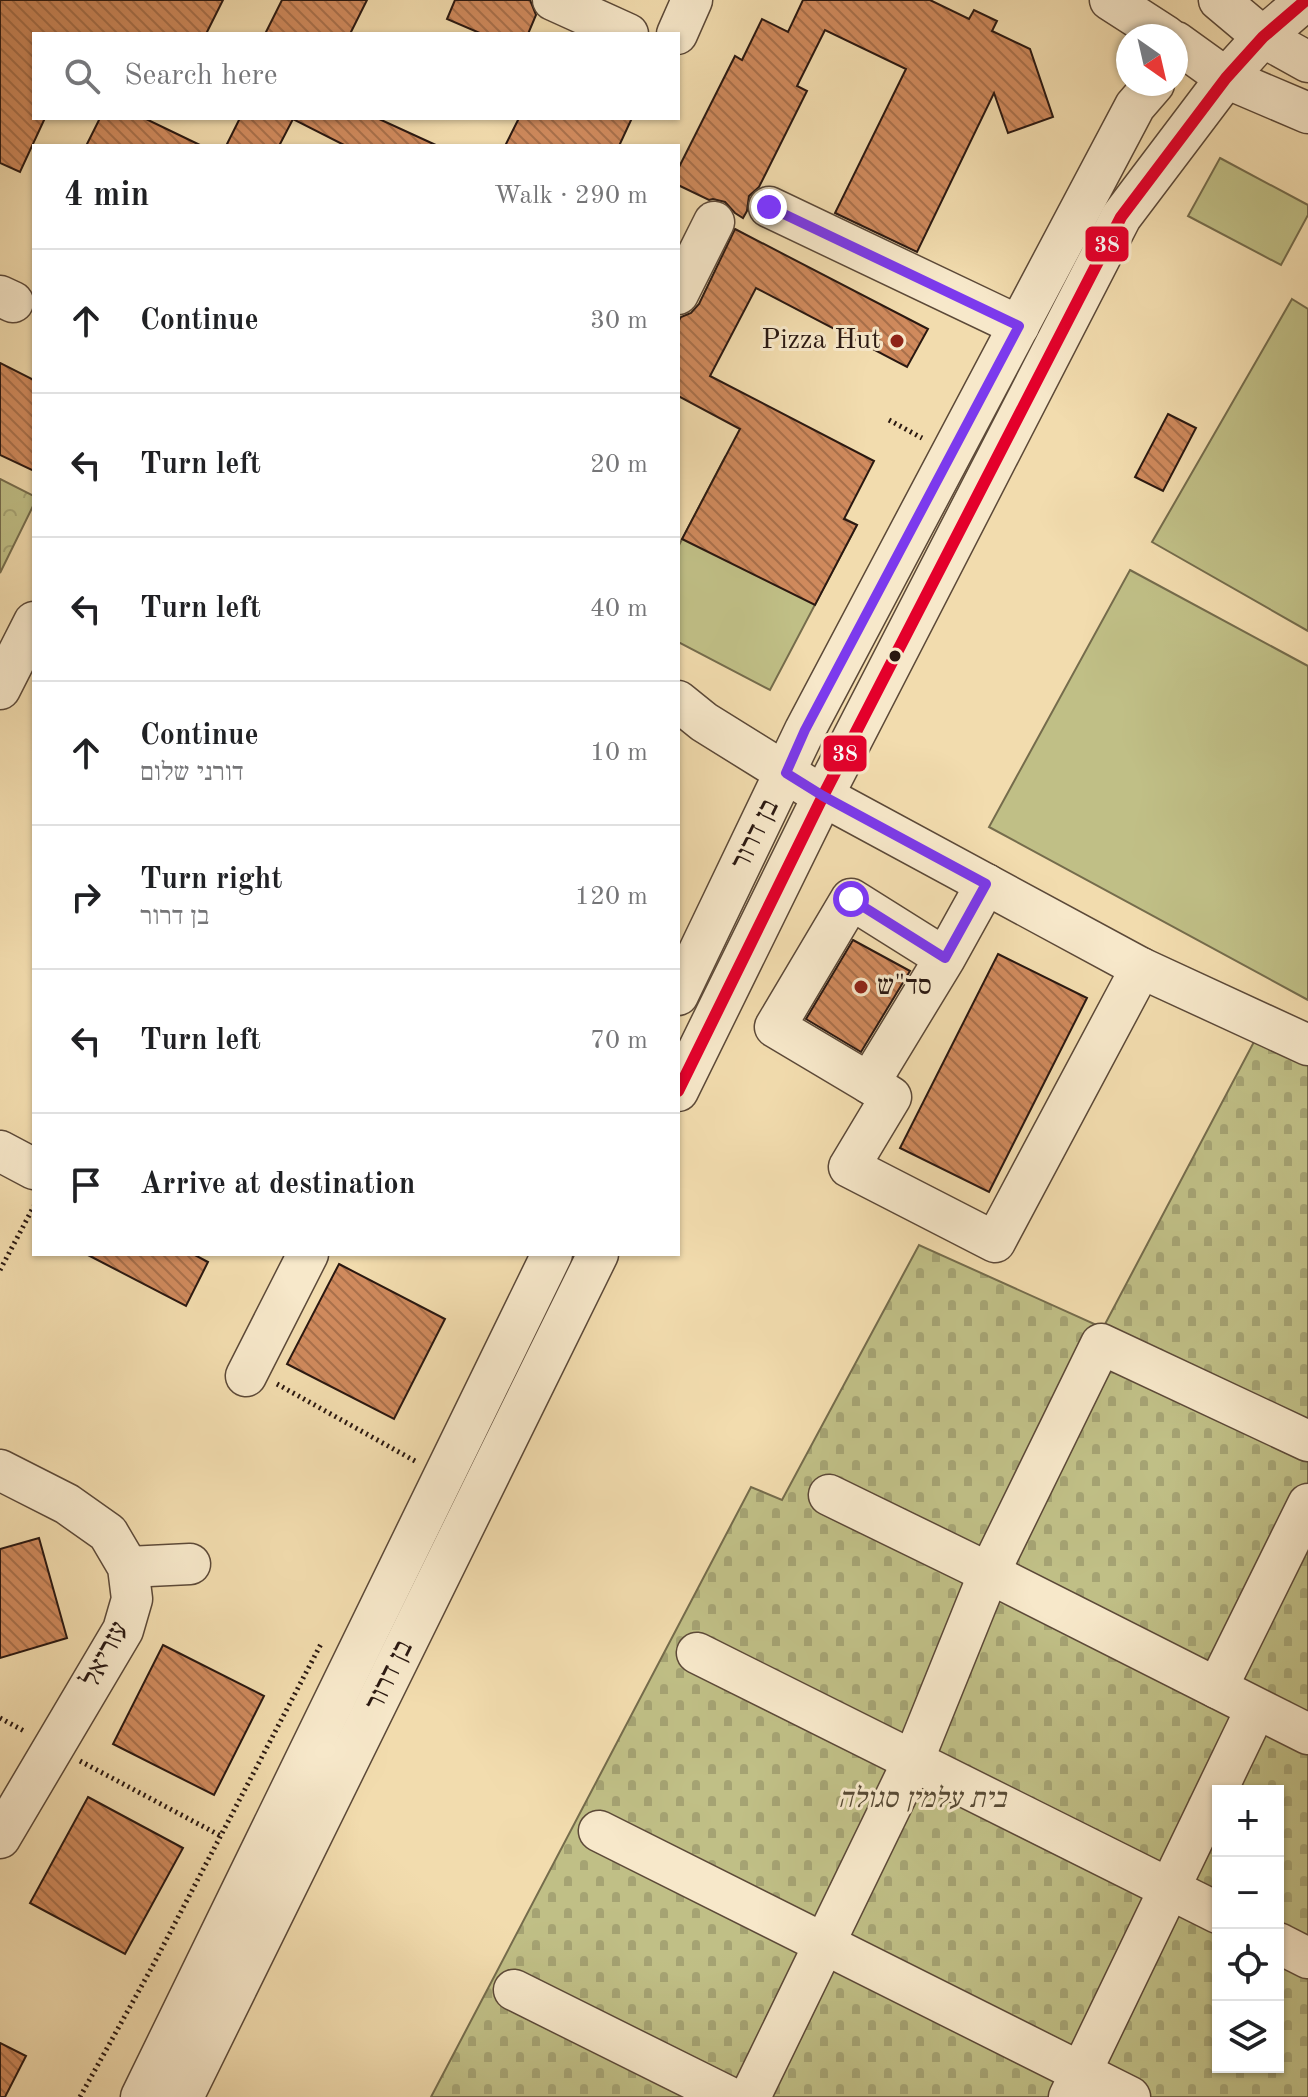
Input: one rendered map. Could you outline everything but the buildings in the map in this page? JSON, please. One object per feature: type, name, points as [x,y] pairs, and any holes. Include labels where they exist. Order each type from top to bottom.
[{"type":"street","points":[[553,0],[624,32]]},
{"type":"street","points":[[678,32],[692,0]]},
{"type":"street","points":[[1107,0],[1124,24]]},
{"type":"street","points":[[1107,0],[1143,24]]},
{"type":"street","name":"בן דרור","points":[[680,1087],[823,796],[1121,217],[1226,78],[1263,37],[1306,0]]},
{"type":"street","points":[[1188,35],[1224,1],[1263,37],[1308,62]]},
{"type":"street","points":[[1188,54],[1226,78],[1308,113]]},
{"type":"street","name":"בן דרור","points":[[680,991],[805,730],[1139,96]]},
{"type":"street","points":[[769,207],[1019,326]]},
{"type":"street","points":[[680,290],[714,222]]},
{"type":"street","points":[[0,689],[32,626]]},
{"type":"street","points":[[680,703],[704,722],[823,796],[1141,968],[1308,1045]]},
{"type":"street","points":[[751,750],[788,740],[805,730]]},
{"type":"street","points":[[869,1083],[986,884]]},
{"type":"street","points":[[945,958],[851,899],[775,1027],[891,1097],[849,1167],[995,1242],[1141,968]]},
{"type":"street","points":[[0,1151],[32,1168]]},
{"type":"street","points":[[248,1372],[307,1256]]},
{"type":"street","name":"בן דרור","points":[[141,2097],[551,1256]]},
{"type":"street","name":"בן דרור","points":[[183,2097],[597,1256]]},
{"type":"street","points":[[750,2097],[913,1761],[989,1573],[1101,1344],[1308,1441]]},
{"type":"street","name":"עזריאל","points":[[0,1470],[67,1504],[108,1533],[128,1567],[132,1599],[123,1630],[0,1838]]},
{"type":"street","points":[[829,1495],[1308,1734]]},
{"type":"street","points":[[1217,1688],[1308,1504]]},
{"type":"street","points":[[128,1567],[190,1564]]},
{"type":"street","points":[[697,1653],[1212,1910]]},
{"type":"street","points":[[1075,2085],[1256,1709]]},
{"type":"street","points":[[599,1831],[824,1944],[1075,2085],[1130,2097]]},
{"type":"street","points":[[1284,1946],[1308,1958]]},
{"type":"street","points":[[514,1990],[729,2097]]},
{"type":"path","points":[[0,1270],[32,1210]]},
{"type":"path","points":[[248,1372],[416,1461]]},
{"type":"path","points":[[80,2097],[151,1969],[322,1642]]},
{"type":"path","points":[[0,1718],[221,1836]]},
{"type":"green space","points":[[1220,158],[1308,205],[1308,215],[1281,265],[1188,216]]},
{"type":"green space","points":[[1292,299],[1308,309],[1308,631],[1152,542]]},
{"type":"green space","points":[[725,457],[857,525],[770,690],[680,643],[680,543]]},
{"type":"green space","points":[[0,479],[32,495],[32,508],[0,573]]},
{"type":"green space","points":[[1130,570],[1308,666],[1308,1000],[989,827]]},
{"type":"green space","name":"בית עלמין סגולה","points":[[1256,1038],[1308,1063],[1308,2097],[431,2097],[751,1487],[782,1500],[919,1245],[1103,1328]]},
{"type":"transit line","name":"38","points":[[680,1087],[823,796],[1121,217],[1226,78],[1263,37],[1306,0]]},
{"type":"place","name":"Pizza Hut","points":[[897,341]]},
{"type":"place","name":"סד\"ש","points":[[861,987]]},
{"type":"route","points":[[769,207],[1019,326],[805,730],[786,773],[986,884],[945,958],[851,899]]}]
